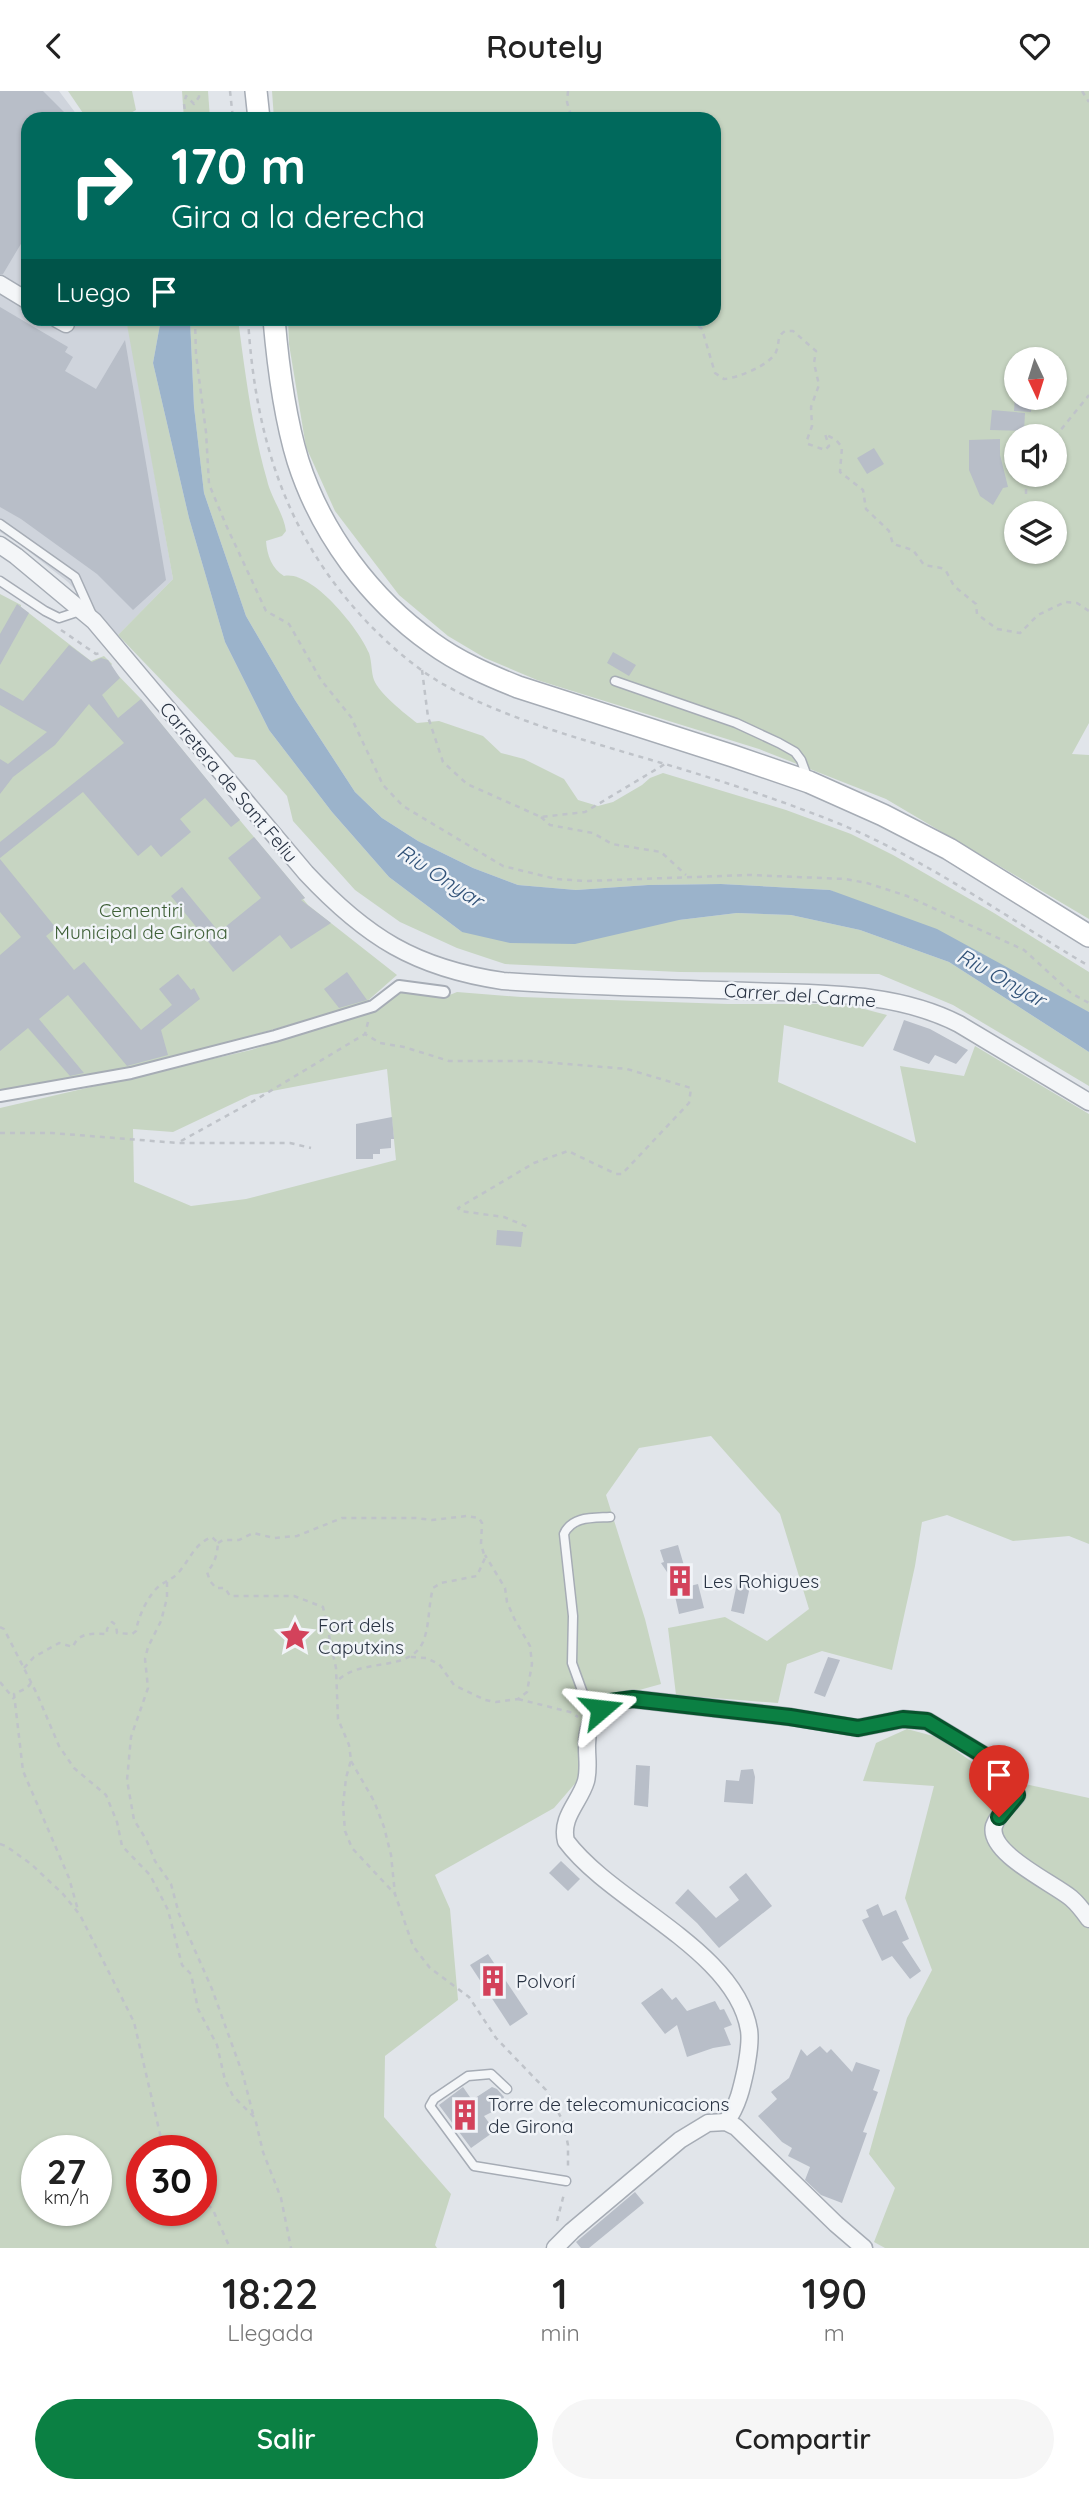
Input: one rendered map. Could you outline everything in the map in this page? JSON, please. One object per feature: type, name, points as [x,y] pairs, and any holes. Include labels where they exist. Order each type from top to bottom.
[{"type":"main road","points":[[256,91],[258,112]]},
{"type":"main road","points":[[275,326],[284,399],[298,461],[310,491],[338,545],[358,573],[382,602],[412,628],[456,658],[517,687],[808,782],[883,815],[949,849],[1089,936]]},
{"type":"street","points":[[0,284],[21,297]]},
{"type":"street","name":"Carretera de Sant Feliu","points":[[0,545],[16,555],[94,621],[334,903],[382,941],[410,956],[437,967],[485,979]]},
{"type":"street","name":"Carrer del Carme","points":[[485,979],[519,983],[845,995],[900,1003],[950,1019],[1089,1103]]},
{"type":"street","points":[[0,1096],[131,1073],[275,1036],[373,1006],[399,986],[444,992]]},
{"type":"street","points":[[726,2122],[738,2100],[750,2046],[746,2020],[731,1989],[714,1967],[666,1926],[587,1866],[566,1841],[565,1822],[583,1791],[587,1777],[587,1740],[591,1721],[610,1702],[633,1699],[790,1717],[858,1728],[903,1719],[927,1721],[995,1762],[1012,1777],[1017,1795],[994,1827],[994,1838],[1001,1849],[1015,1860],[1072,1898],[1089,1919]]},
{"type":"street","points":[[555,2247],[680,2140],[708,2123],[726,2122],[736,2127],[864,2248]]},
{"type":"lane","points":[[0,524],[75,577],[94,621]]},
{"type":"lane","points":[[0,581],[59,618],[82,610]]},
{"type":"lane","points":[[615,681],[696,708],[779,743],[795,752],[801,760],[808,782]]},
{"type":"lane","points":[[591,1721],[572,1663],[573,1616],[564,1534],[567,1527],[577,1521],[610,1517]]},
{"type":"lane","points":[[508,2089],[491,2074],[474,2074],[434,2099],[430,2106],[474,2166],[566,2181]]},
{"type":"path","points":[[185,112],[187,96],[194,104],[200,91]]},
{"type":"path","points":[[230,91],[232,112]]},
{"type":"path","points":[[568,91],[570,112]]},
{"type":"path","points":[[1082,91],[1089,102]]},
{"type":"path","points":[[196,326],[209,484],[226,525],[266,611],[289,624],[321,680],[351,717],[383,785],[403,806],[503,866],[556,879],[585,881],[749,876],[845,879],[881,887],[907,896],[1024,950],[1071,993],[1089,1003]]},
{"type":"path","points":[[699,326],[702,329],[715,373],[724,379],[751,372],[767,361],[775,353],[778,337],[785,331],[793,331],[816,351],[814,363],[819,385],[811,407],[812,426],[808,444],[825,450],[829,446],[825,434],[836,440],[842,447],[840,472],[863,490],[866,509],[889,531],[893,544],[913,550],[924,565],[946,571],[954,586],[976,604],[977,614],[996,629],[1020,633],[1038,615],[1065,602],[1077,603],[1089,611]]},
{"type":"path","points":[[1066,424],[1089,395]]},
{"type":"path","points":[[1026,487],[1026,494]]},
{"type":"path","points":[[422,670],[428,717],[443,762],[467,785],[541,817],[550,825],[593,833],[612,844],[661,852],[687,877]]},
{"type":"path","points":[[541,817],[585,812],[666,764]]},
{"type":"path","points":[[178,1143],[365,1034],[373,1006]]},
{"type":"path","points":[[365,1034],[380,1043],[404,1047],[449,1061],[531,1061],[627,1069],[691,1088],[689,1103],[622,1174],[615,1174],[568,1151],[534,1163],[458,1208],[460,1211],[504,1217],[528,1227]]},
{"type":"path","points":[[0,1133],[52,1133],[178,1143],[290,1143],[311,1148]]},
{"type":"path","points":[[411,1657],[421,1645],[430,1620],[433,1588],[441,1583],[477,1576],[485,1558],[481,1544],[480,1518],[342,1518],[297,1536],[274,1538],[253,1534],[239,1540],[223,1540],[218,1543],[213,1565],[207,1572],[216,1588],[225,1588],[230,1596],[295,1596],[323,1607],[337,1681],[338,1719],[349,1745],[351,1761],[374,1801],[384,1827],[391,1855],[395,1894],[410,1938],[428,1966],[469,1997],[496,2038],[546,2090],[563,2121],[568,2145],[566,2181],[556,2227],[555,2247]]},
{"type":"path","points":[[24,1668],[34,1657],[59,1643],[73,1647],[85,1634],[107,1634],[112,1622],[116,1625],[117,1633],[132,1634],[154,1592],[178,1574],[201,1541],[212,1537],[218,1543]]},
{"type":"path","points":[[484,1554],[505,1588],[507,1602],[530,1646],[531,1677],[527,1692],[519,1699]]},
{"type":"path","points":[[167,1582],[167,1598],[161,1621],[151,1639],[145,1659],[148,1688],[131,1737],[127,1780],[134,1820],[155,1861],[171,1884],[179,1914],[212,1989],[243,2075],[263,2152],[281,2198],[291,2248]]},
{"type":"path","points":[[0,1627],[4,1629],[24,1668],[59,1745],[74,1768],[106,1795],[117,1822],[122,1846],[150,1875],[168,1910],[182,1965],[191,1974],[198,2009],[217,2045],[225,2080],[233,2096],[254,2118]]},
{"type":"path","points":[[337,1681],[348,1671],[360,1667],[383,1665],[411,1657],[426,1658],[439,1664],[454,1685],[485,1700],[496,1702],[519,1699],[570,1712],[591,1721]]},
{"type":"path","points":[[0,1682],[14,1699]]},
{"type":"path","points":[[31,1683],[15,1694],[14,1699],[23,1772],[69,1878],[80,1915],[134,2022],[160,2135]]},
{"type":"path","points":[[351,1761],[343,1805],[345,1831],[352,1847],[395,1894]]},
{"type":"path","points":[[0,1844],[32,1864],[64,1894],[80,1915]]},
{"type":"path","points":[[217,2217],[230,2248]]},
{"type":"shaded area","points":[[0,91],[59,91],[75,112],[21,112],[21,326],[128,326],[173,579],[118,635],[68,582],[0,532]]},
{"type":"green space","points":[[68,91],[132,91],[136,110],[132,112],[82,112]]},
{"type":"green space","points":[[182,91],[208,91],[210,112],[184,112]]},
{"type":"green space","points":[[272,91],[1089,91],[1089,723],[1072,754],[1089,755],[1089,919],[886,799],[759,749],[537,680],[485,658],[448,636],[399,595],[335,511],[306,447],[288,326],[721,326],[721,112],[274,112]]},
{"type":"green space","points":[[127,326],[160,326],[153,363],[189,518],[225,642],[269,730],[332,812],[389,877],[462,932],[679,920],[737,913],[791,915],[860,930],[949,962],[1089,1052],[1089,1086],[953,1005],[879,974],[680,972],[505,964],[457,948],[400,922],[355,890],[293,821],[287,796],[255,760],[235,757],[118,635],[173,579]]},
{"type":"green space","points":[[190,326],[239,326],[257,440],[269,487],[286,531],[282,536],[266,541],[273,566],[284,576],[308,582],[333,603],[364,643],[369,653],[373,677],[381,691],[417,723],[439,721],[483,736],[501,753],[524,759],[564,779],[578,800],[598,806],[613,802],[650,778],[663,773],[786,810],[851,834],[994,913],[1089,972],[1089,1012],[830,890],[721,884],[576,890],[518,885],[473,868],[418,841],[382,818],[355,792],[295,700],[246,616],[204,493],[194,407]]},
{"type":"green space","name":"Cementiri Municipal de Girona","points":[[0,594],[21,605],[91,661],[104,656],[112,664],[110,667],[141,699],[308,905],[397,975],[364,1004],[128,1070],[0,1091]]},
{"type":"green space","points":[[400,990],[447,996],[457,992],[521,997],[728,1004],[845,1004],[887,1015],[863,1047],[784,1025],[778,1082],[916,1143],[900,1066],[964,1076],[975,1046],[1089,1114],[1089,1544],[1069,1536],[1013,1541],[947,1515],[922,1522],[892,1670],[822,1651],[787,1664],[778,1703],[676,1695],[668,1628],[725,1617],[767,1641],[809,1609],[780,1514],[711,1436],[639,1448],[606,1495],[645,1619],[661,1684],[600,1701],[584,1715],[579,1779],[554,1808],[435,1875],[450,1909],[458,2000],[385,2056],[384,2117],[451,2194],[435,2245],[437,2248],[0,2248],[0,1108],[251,1050],[380,1008]],"holes":[[[387,1069],[396,1160],[246,1199],[191,1206],[134,1182],[133,1129],[173,1132],[251,1095]]]},
{"type":"green space","points":[[907,1729],[937,1737],[999,1781],[1005,1794],[988,1823],[986,1841],[1023,1874],[1069,1905],[1089,1929],[1089,2248],[885,2248],[874,2242],[895,2188],[869,2154],[907,2018],[932,1970],[905,1898],[934,1786],[863,1781],[876,1743]]},
{"type":"green space","points":[[1025,1784],[1089,1798],[1089,1908],[1009,1849],[1000,1835],[1002,1824]]},
{"type":"water","name":"Riu Onyar","points":[[160,326],[190,326],[194,407],[204,493],[246,616],[295,700],[355,792],[382,818],[418,841],[473,868],[518,885],[576,890],[721,884],[830,890],[937,929],[1089,1012],[1089,1052],[949,962],[860,930],[791,915],[737,913],[679,920],[575,944],[510,943],[462,932],[389,877],[332,812],[269,730],[225,642],[189,518],[153,363]]},
{"type":"building","points":[[0,91],[43,91],[64,112],[21,112],[21,244],[3,274],[0,274]]},
{"type":"building","points":[[0,307],[21,319],[21,326],[32,326],[68,347],[65,352],[73,357],[65,371],[96,389],[125,340],[166,580],[133,610],[97,574],[0,507]]},
{"type":"building","points":[[992,410],[1025,413],[1024,424],[1004,424],[1004,430],[990,430]]},
{"type":"building","points":[[1000,439],[1004,487],[1008,487],[1003,488],[993,505],[980,496],[969,470],[969,440]]},
{"type":"building","points":[[874,448],[884,464],[867,474],[857,458]]},
{"type":"building","points":[[17,604],[29,613],[0,665],[0,634]]},
{"type":"building","points":[[69,645],[92,662],[101,658],[108,660],[120,678],[102,695],[118,718],[141,699],[240,820],[231,827],[205,798],[180,819],[191,832],[161,857],[151,845],[138,856],[83,792],[0,858],[0,842],[124,743],[89,704],[55,745],[13,777],[0,794],[0,759],[8,764],[47,732],[0,705],[0,688],[23,701]]},
{"type":"building","points":[[613,652],[636,665],[629,676],[607,663]]},
{"type":"building","points":[[254,837],[305,898],[301,900],[331,923],[291,949],[280,935],[233,972],[171,896],[182,887],[219,932],[261,898],[228,858]]},
{"type":"building","points":[[0,859],[56,928],[46,936],[74,970],[84,962],[141,1030],[172,1005],[159,989],[178,974],[191,990],[194,988],[200,999],[161,1030],[168,1055],[127,1066],[68,995],[39,1019],[84,1073],[70,1076],[28,1028],[0,1051],[0,955],[21,937],[0,912]]},
{"type":"building","points":[[347,972],[367,1000],[339,1008],[324,989]]},
{"type":"building","points":[[904,1020],[930,1029],[968,1050],[956,1064],[935,1055],[929,1064],[893,1050]]},
{"type":"building","points":[[392,1117],[394,1139],[391,1139],[391,1148],[380,1149],[380,1154],[373,1154],[373,1159],[356,1159],[356,1124]]},
{"type":"building","points":[[497,1230],[523,1232],[521,1247],[496,1245]]},
{"type":"building","name":"Les Rohigues","points":[[678,1545],[690,1586],[698,1584],[704,1608],[679,1614],[671,1578],[661,1563],[664,1562],[660,1550]]},
{"type":"building","points":[[739,1574],[752,1577],[744,1614],[731,1611]]},
{"type":"building","points":[[828,1657],[840,1660],[825,1697],[814,1693]]},
{"type":"building","points":[[636,1765],[650,1766],[648,1807],[634,1805]]},
{"type":"building","points":[[753,1769],[753,1804],[724,1802],[726,1780],[739,1781],[741,1770]]},
{"type":"building","points":[[561,1861],[580,1879],[568,1891],[549,1873]]},
{"type":"building","points":[[746,1873],[772,1906],[719,1948],[675,1903],[688,1889],[716,1918],[739,1900],[729,1887]]},
{"type":"building","points":[[878,1904],[883,1916],[896,1910],[909,1939],[902,1942],[921,1971],[910,1979],[892,1956],[882,1961],[862,1920],[869,1917],[866,1910]]},
{"type":"building","name":"Polvorí","points":[[488,1954],[528,2014],[510,2026],[470,1965]]},
{"type":"building","points":[[662,1988],[672,2000],[676,1997],[687,2011],[715,2001],[720,2010],[724,2009],[732,2025],[724,2028],[731,2045],[687,2057],[677,2025],[665,2034],[641,2003]]},
{"type":"building","points":[[820,2046],[827,2053],[831,2049],[852,2072],[856,2062],[880,2070],[873,2090],[878,2092],[863,2132],[867,2133],[842,2203],[821,2195],[805,2180],[810,2167],[788,2156],[792,2148],[782,2142],[758,2116],[777,2099],[771,2092],[789,2078],[801,2049],[807,2056]]},
{"type":"building","name":"Torre de telecomunicacions de Girona","points":[[463,2087],[472,2100],[492,2087],[504,2097],[500,2108],[484,2116],[495,2131],[471,2148],[439,2105]]},
{"type":"building","points":[[635,2192],[644,2203],[589,2248],[581,2248],[576,2242]]},
{"type":"place","name":"Les Rohigues","points":[[680,1581]]},
{"type":"place","name":"Fort dels Caputxins","points":[[295,1636]]},
{"type":"place","name":"Polvorí","points":[[493,1981]]},
{"type":"place","name":"Torre de telecomunicacions de Girona","points":[[465,2115]]},
{"type":"route","points":[[601,1709],[610,1702],[633,1699],[790,1717],[858,1728],[903,1719],[927,1721],[995,1762],[1012,1777],[1017,1795],[999,1817]]}]
